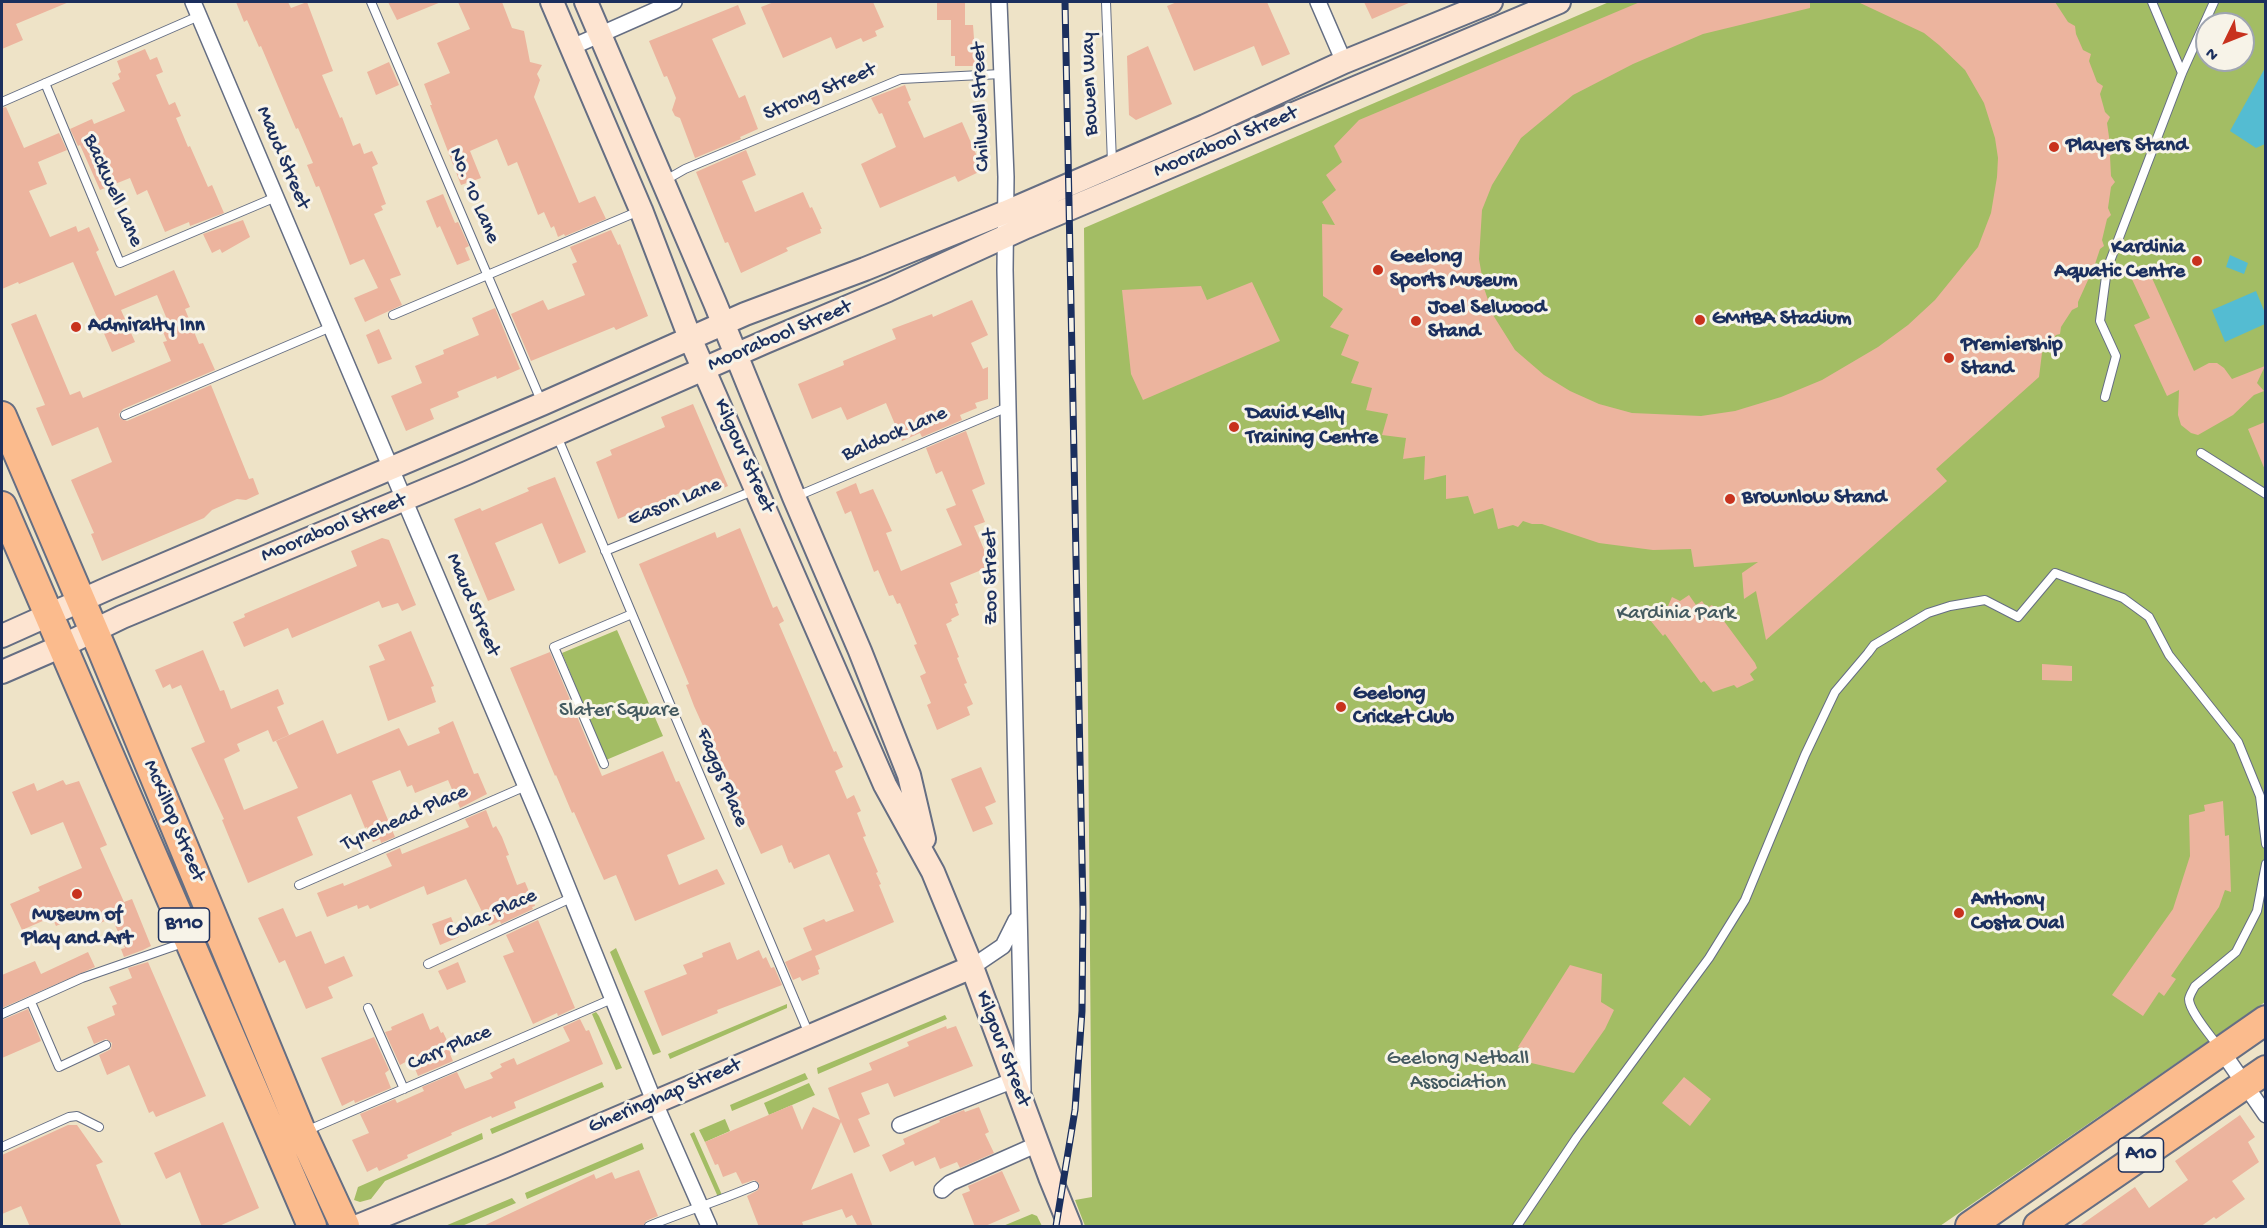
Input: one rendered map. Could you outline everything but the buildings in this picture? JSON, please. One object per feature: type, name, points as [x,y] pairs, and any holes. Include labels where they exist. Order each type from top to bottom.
[{"type":"highway","name":"McKillop Street","points":[[2,416],[302,1133],[345,1227]]},
{"type":"highway","name":"McKillop Street","points":[[2,506],[312,1227]]},
{"type":"highway","name":"A10","points":[[1970,1227],[2265,1020]]},
{"type":"highway","name":"A10","points":[[2038,1227],[2255,1077]]},
{"type":"street","name":"Kilgour Street","points":[[552,2],[640,210],[690,338],[833,661],[885,785],[933,872],[972,967],[1070,1227]]},
{"type":"street","name":"Kilgour Street","points":[[586,2],[860,651],[909,775],[933,872]]},
{"type":"street","points":[[572,47],[674,2]]},
{"type":"street","name":"Chilwell Street","points":[[999,2],[1006,236]]},
{"type":"street","points":[[1318,2],[1355,88]]},
{"type":"street","name":"Moorabool Street","points":[[2,636],[543,404],[723,323],[1006,212],[1344,62],[1491,2]]},
{"type":"street","name":"Moorabool Street","points":[[2,672],[129,613],[557,435],[1006,236],[1559,2]]},
{"type":"street","name":"Maud Street","points":[[196,9],[526,786],[654,1101],[709,1227]]},
{"type":"street","name":"Zoo Street","points":[[1006,236],[1023,1104]]},
{"type":"street","points":[[761,498],[794,497]]},
{"type":"street","points":[[833,661],[860,651]]},
{"type":"street","name":"Zoo Street","points":[[972,967],[1003,946],[1018,918]]},
{"type":"street","name":"Gheringhap Street","points":[[358,1227],[972,967]]},
{"type":"street","points":[[2221,1050],[2255,1077],[2265,1115]]},
{"type":"street","points":[[900,1125],[1014,1080]]},
{"type":"street","points":[[943,1184],[1038,1144]]},
{"type":"lane","name":"No. 10 Lane","points":[[371,2],[543,404]]},
{"type":"lane","name":"Bowen Way","points":[[1106,2],[1112,165]]},
{"type":"lane","points":[[2152,2],[2182,73]]},
{"type":"lane","points":[[2105,397],[2116,356],[2100,321],[2107,269],[2182,73],[2214,2]]},
{"type":"lane","points":[[2,102],[196,9]]},
{"type":"lane","name":"Strong Street","points":[[663,182],[686,169],[901,78],[1001,74]]},
{"type":"lane","name":"Backwell Lane","points":[[45,83],[120,263],[276,197]]},
{"type":"lane","points":[[393,315],[640,210]]},
{"type":"lane","points":[[125,415],[331,327]]},
{"type":"lane","name":"Baldock Lane","points":[[794,497],[1009,407]]},
{"type":"lane","name":"Faggs Place","points":[[557,435],[810,1035]]},
{"type":"lane","points":[[2201,453],[2265,494]]},
{"type":"lane","name":"Eason Lane","points":[[605,551],[761,498]]},
{"type":"lane","points":[[1517,1227],[1577,1137],[1708,958],[1745,900],[1805,755],[1835,692],[1874,645],[1928,613],[1950,606],[1984,600],[2018,617],[2055,573],[2123,598],[2149,617],[2169,655],[2238,742],[2260,796],[2265,844]]},
{"type":"lane","points":[[604,764],[554,647],[632,614]]},
{"type":"lane","name":"Tynehead Place","points":[[299,885],[526,786]]},
{"type":"lane","points":[[2221,1050],[2192,1010],[2189,1001],[2196,986],[2236,952],[2257,911],[2265,864]]},
{"type":"lane","name":"Colac Place","points":[[428,963],[571,898]]},
{"type":"lane","points":[[2,1014],[93,974],[190,940]]},
{"type":"lane","name":"Carr Place","points":[[302,1133],[612,999]]},
{"type":"lane","points":[[32,1002],[59,1067],[106,1045]]},
{"type":"lane","points":[[368,1008],[404,1089]]},
{"type":"lane","points":[[2,1147],[77,1116],[99,1127]]},
{"type":"lane","points":[[649,1227],[753,1186]]},
{"type":"green space","name":"Kardinia Park","points":[[1609,2],[2265,2],[2265,1002],[1940,1226],[1085,1226],[1075,1200],[1092,1197],[1084,228]]},
{"type":"green space","name":"Slater Square","points":[[617,630],[663,736],[606,760],[562,653]]},
{"type":"green space","points":[[616,948],[661,1052],[653,1055],[610,952]]},
{"type":"green space","points":[[787,1004],[787,1008],[670,1059],[668,1054]]},
{"type":"green space","points":[[596,1012],[622,1068],[616,1070],[592,1014]]},
{"type":"green space","points":[[945,1015],[947,1019],[818,1074],[817,1068]]},
{"type":"green space","points":[[805,1073],[808,1079],[732,1111],[730,1105]]},
{"type":"green space","points":[[602,1082],[604,1087],[492,1134],[490,1129]]},
{"type":"green space","points":[[809,1083],[815,1095],[769,1115],[764,1103]]},
{"type":"green space","points":[[725,1119],[730,1131],[705,1142],[699,1130]]},
{"type":"green space","points":[[694,1132],[722,1195],[718,1197],[690,1134]]},
{"type":"green space","points":[[482,1133],[483,1139],[385,1181],[371,1199],[360,1202],[354,1200],[358,1187]]},
{"type":"green space","points":[[642,1143],[644,1149],[527,1199],[525,1193]]},
{"type":"green space","points":[[512,1198],[516,1203],[462,1226],[445,1226]]},
{"type":"green space","points":[[1032,1214],[1037,1216],[1042,1226],[1003,1226]]},
{"type":"water","points":[[2265,68],[2265,144],[2256,148],[2230,131]]},
{"type":"water","points":[[2230,255],[2248,263],[2244,274],[2226,267]]},
{"type":"water","points":[[2256,291],[2265,313],[2265,324],[2225,342],[2212,310]]},
{"type":"railway","points":[[1056,1226],[1075,1110],[1082,1011],[1083,910],[1065,2]]},
{"type":"place","name":"Players Stand","points":[[2054,147]]},
{"type":"place","name":"Kardinia Aquatic Centre","points":[[2197,261]]},
{"type":"place","name":"Geelong Sports Museum","points":[[1378,270]]},
{"type":"place","name":"GMHBA Stadium","points":[[1700,320]]},
{"type":"place","name":"Joel Selwood Stand","points":[[1416,321]]},
{"type":"place","name":"Admiralty Inn","points":[[76,327]]},
{"type":"place","name":"Premiership Stand","points":[[1949,358]]},
{"type":"place","name":"David Kelly Training Centre","points":[[1234,427]]},
{"type":"place","name":"Brownlow Stand","points":[[1730,499]]},
{"type":"place","name":"Geelong Cricket Club","points":[[1341,707]]},
{"type":"place","name":"Museum of Play and Art","points":[[77,894]]},
{"type":"place","name":"Anthony Costa Oval","points":[[1959,913]]},
{"type":"park label","name":"Geelong Netball Association","points":[[1458,1072]]}]
